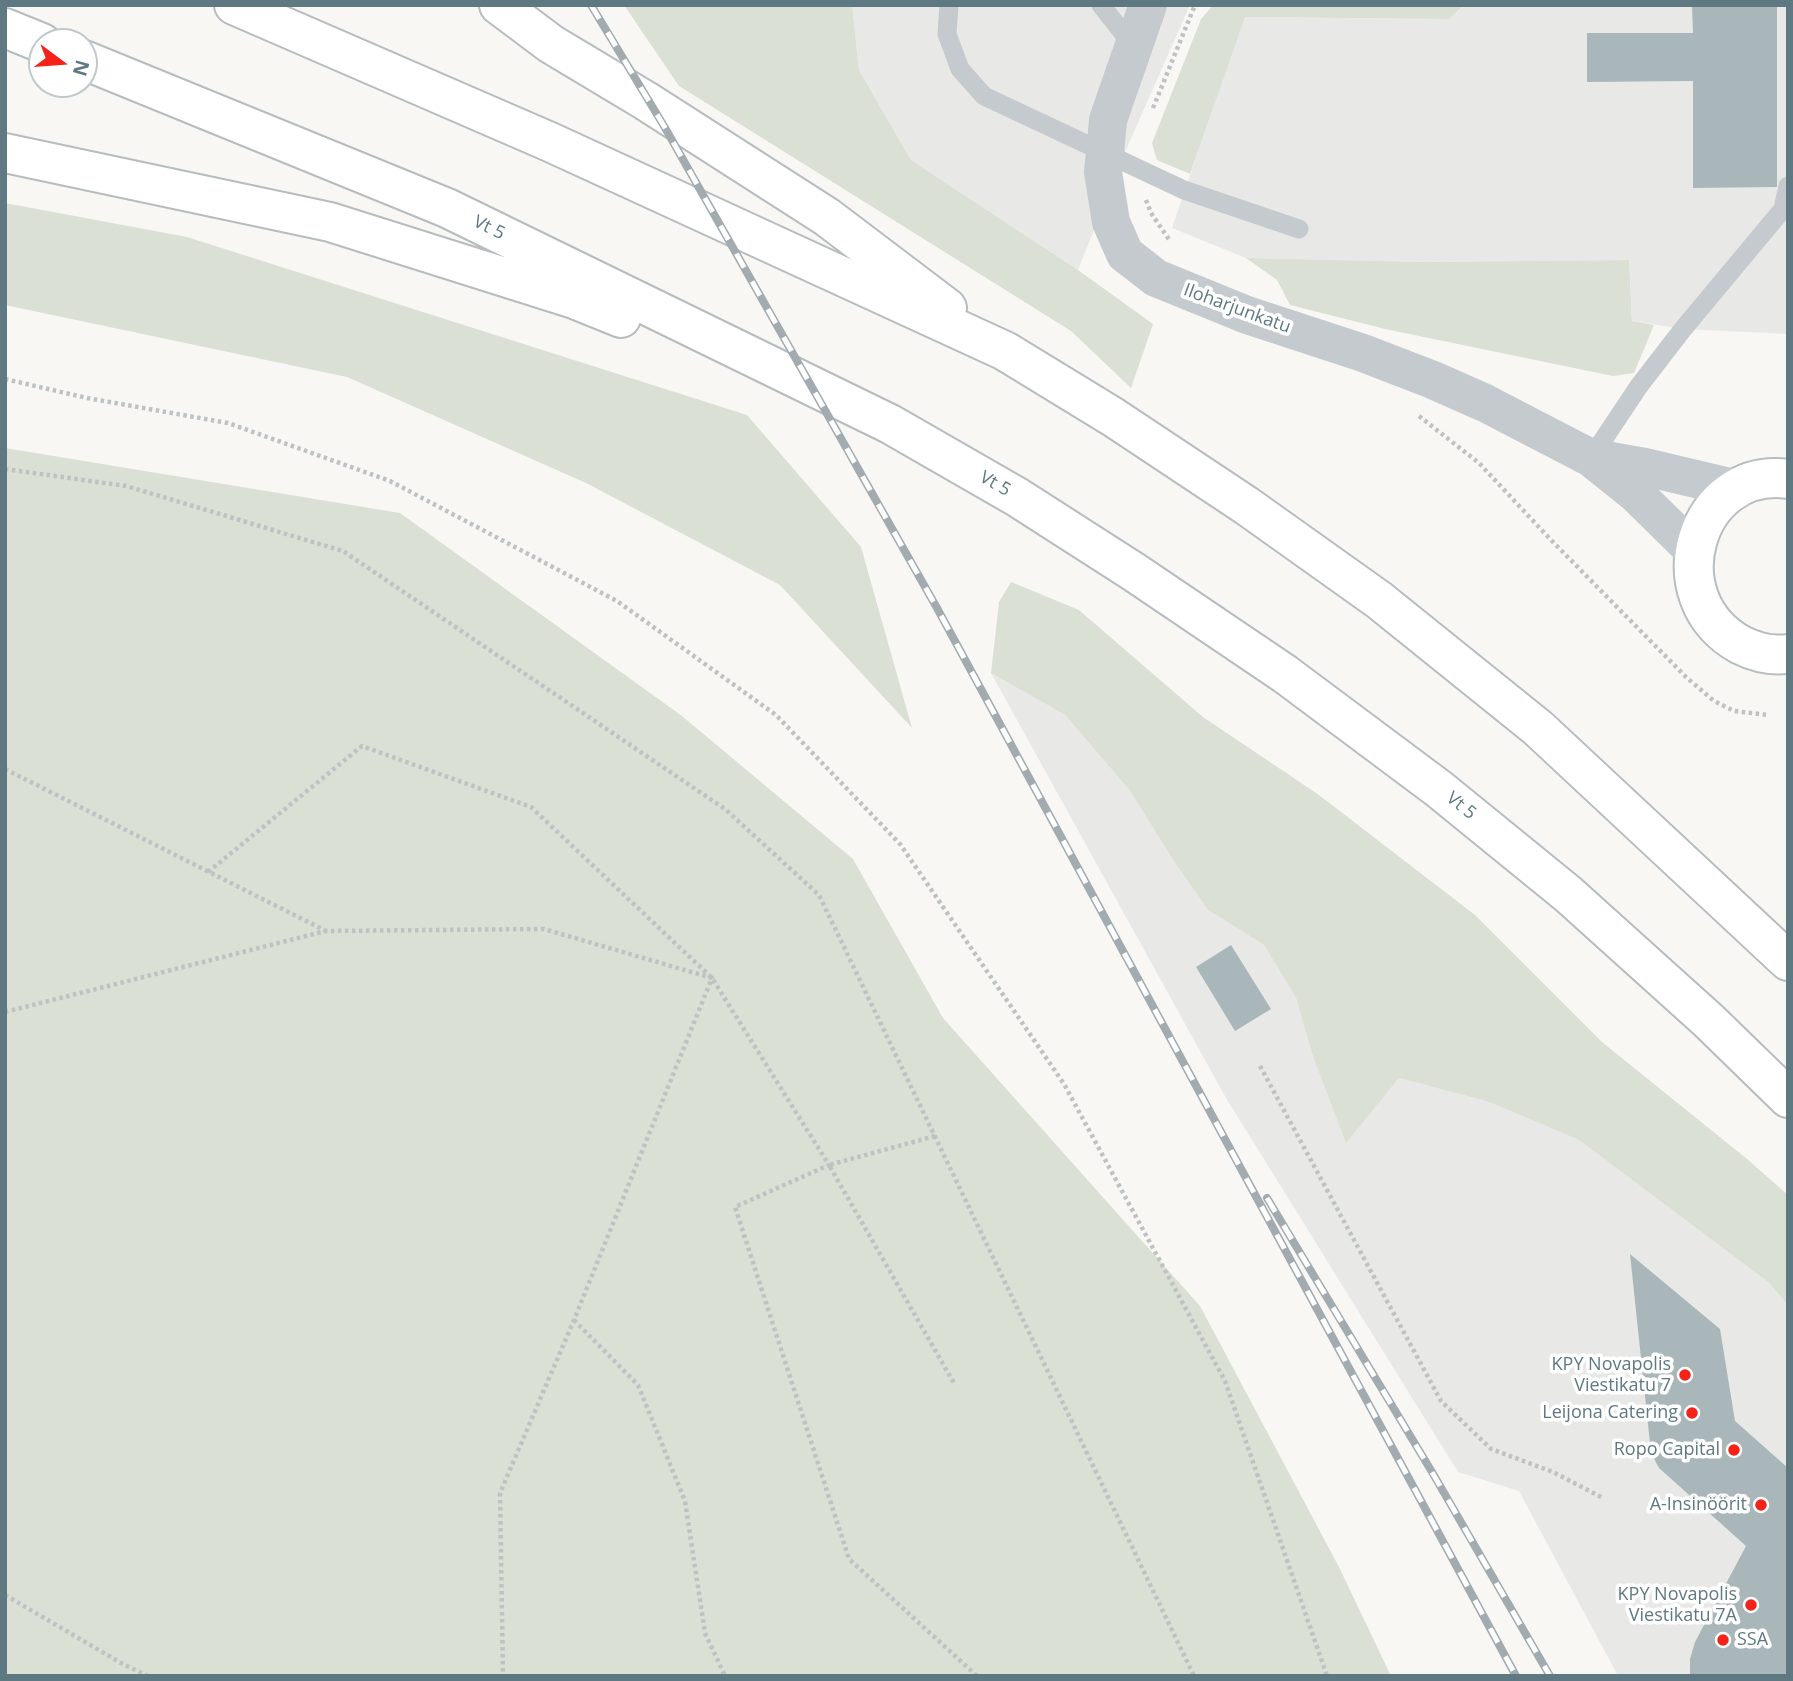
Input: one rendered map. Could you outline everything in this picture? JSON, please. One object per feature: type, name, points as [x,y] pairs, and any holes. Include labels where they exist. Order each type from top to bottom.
[{"type":"main road","points":[[234,5],[550,142],[1005,351]]},
{"type":"main road","points":[[499,5],[551,44],[646,101],[827,217],[1005,351],[1113,417],[1247,506],[1378,600],[1538,728],[1788,961]]},
{"type":"main road","points":[[5,28],[28,37]]},
{"type":"main road","name":"Vt 5","points":[[98,66],[447,208],[890,424],[1017,497],[1285,674],[1428,780],[1568,894],[1709,1021],[1788,1098]]},
{"type":"main road","points":[[5,153],[330,222],[575,299],[890,424]]},
{"type":"main road","points":[[1785,476],[1757,481],[1738,489],[1720,502],[1697,538],[1693,565],[1697,593],[1709,618],[1728,637],[1752,650],[1788,654]]},
{"type":"street","name":"Iloharjunkatu","points":[[1148,5],[1108,120],[1103,173],[1111,222],[1125,254],[1156,278],[1247,315],[1363,353],[1433,380],[1485,403],[1591,458],[1645,502],[1695,552]]},
{"type":"street","name":"Iloharjunkatu","points":[[1591,458],[1645,467],[1738,489]]},
{"type":"lane","points":[[949,5],[947,34],[960,69],[984,96],[1184,190],[1299,229]]},
{"type":"lane","points":[[1101,5],[1133,47]]},
{"type":"lane","points":[[1591,458],[1639,386],[1783,209],[1788,187]]},
{"type":"path","points":[[5,379],[87,398],[228,423],[390,481],[617,601],[776,715],[900,844],[1063,1084],[1225,1381],[1327,1676]]},
{"type":"path","points":[[5,470],[126,486],[344,551],[725,809],[819,895],[1194,1676]]},
{"type":"path","points":[[208,872],[362,746],[531,807],[712,978],[829,1165],[954,1385]]},
{"type":"path","points":[[5,769],[326,931]]},
{"type":"path","points":[[5,1012],[326,931],[544,929],[712,978]]},
{"type":"path","points":[[503,1676],[500,1493],[574,1320],[712,978]]},
{"type":"path","points":[[1260,1066],[1441,1401],[1491,1449],[1553,1472],[1603,1498]]},
{"type":"path","points":[[935,1136],[829,1165],[735,1207],[849,1559],[977,1676]]},
{"type":"path","points":[[574,1320],[638,1385],[685,1501],[705,1633],[725,1676]]},
{"type":"path","points":[[5,1595],[148,1676]]},
{"type":"shaded area","points":[[624,5],[852,5],[859,70],[911,160],[1078,270],[1153,324],[1131,388],[1071,331],[679,86]]},
{"type":"shaded area","points":[[852,5],[1190,5],[1129,143],[1078,270],[911,160],[859,70]]},
{"type":"shaded area","points":[[1213,5],[1464,5],[1449,19],[1245,17],[1190,174],[1157,160],[1152,143],[1201,19]]},
{"type":"shaded area","points":[[1464,5],[1788,5],[1788,334],[1683,329],[1632,321],[1629,260],[1424,262],[1246,258],[1172,228],[1244,17],[1449,19]]},
{"type":"shaded area","points":[[5,203],[187,237],[747,415],[861,547],[912,728],[780,585],[586,483],[347,377],[5,305]]},
{"type":"shaded area","points":[[1246,258],[1424,262],[1629,260],[1632,321],[1654,325],[1634,373],[1613,376],[1385,329],[1290,305],[1277,280]]},
{"type":"shaded area","points":[[5,448],[400,513],[682,716],[853,859],[943,1018],[1200,1306],[1339,1567],[1391,1676],[5,1676]]},
{"type":"shaded area","points":[[1011,582],[1079,610],[1203,717],[1319,795],[1475,915],[1602,1042],[1788,1195],[1788,1305],[1768,1282],[1579,1140],[1489,1102],[1399,1078],[1346,1143],[1313,1057],[1296,998],[1264,945],[1208,910],[1130,791],[1065,715],[991,673],[999,602]]},
{"type":"shaded area","points":[[991,673],[1065,715],[1130,791],[1208,910],[1264,945],[1296,998],[1313,1057],[1346,1142],[1399,1078],[1489,1102],[1579,1140],[1768,1282],[1788,1305],[1788,1676],[1618,1676],[1519,1491],[1458,1472],[1226,1098]]},
{"type":"building","points":[[1692,5],[1777,5],[1777,187],[1693,188],[1693,81],[1587,82],[1587,33],[1693,33]]},
{"type":"building","points":[[1231,945],[1271,1009],[1235,1031],[1196,967]]},
{"type":"building","name":"KPY Novapolis Viestikatu 7","points":[[1630,1254],[1720,1329],[1735,1421],[1788,1468],[1788,1676],[1690,1676],[1690,1659],[1695,1642],[1746,1546],[1659,1468],[1651,1453]]},
{"type":"railway","points":[[591,5],[664,126],[937,608],[1516,1676]]},
{"type":"railway","points":[[1267,1198],[1432,1472],[1550,1676]]},
{"type":"place","name":"KPY Novapolis Viestikatu 7","points":[[1685,1375]]},
{"type":"place","name":"Leijona Catering","points":[[1692,1413]]},
{"type":"place","name":"Ropo Capital","points":[[1734,1450]]},
{"type":"place","name":"A-Insinöörit","points":[[1761,1505]]},
{"type":"place","name":"KPY Novapolis Viestikatu 7A","points":[[1751,1605]]},
{"type":"place","name":"SSA","points":[[1723,1640]]}]
